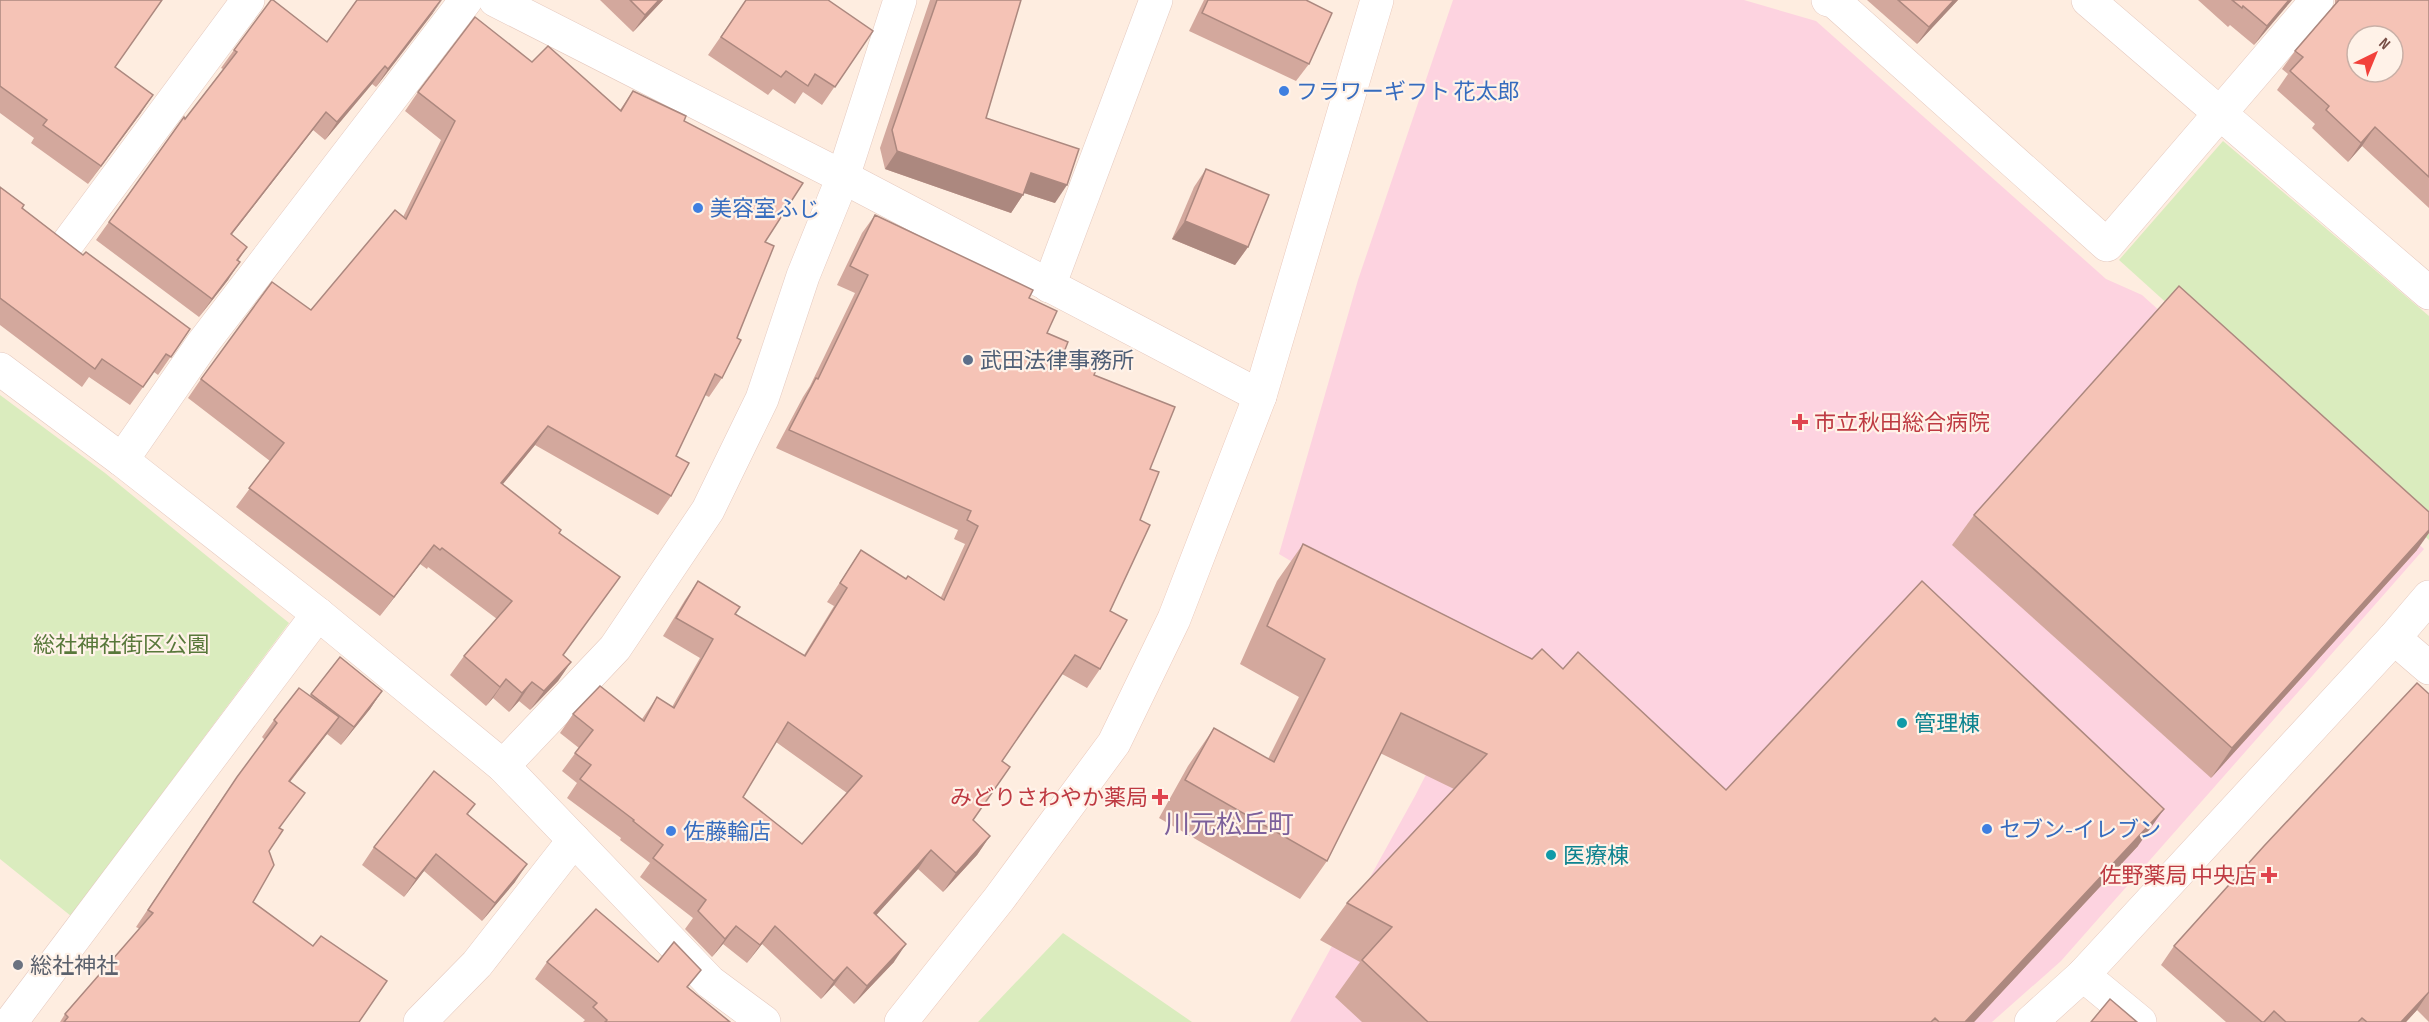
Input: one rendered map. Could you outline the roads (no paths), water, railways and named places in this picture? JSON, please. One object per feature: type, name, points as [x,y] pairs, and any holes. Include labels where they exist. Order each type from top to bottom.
[{"type":"street","points":[[43,224],[78,250],[248,0]]},
{"type":"street","points":[[122,460],[194,336],[466,0]]},
{"type":"street","points":[[495,0],[843,177],[1260,396]]},
{"type":"street","points":[[503,766],[615,648],[708,510],[762,399],[803,276],[843,177],[900,0]]},
{"type":"street","points":[[1048,286],[1156,0]]},
{"type":"street","points":[[902,1022],[999,900],[1114,743],[1174,619],[1260,396],[1377,0]]},
{"type":"street","points":[[1828,0],[1835,2],[2107,244],[2317,0]]},
{"type":"street","points":[[2088,0],[2429,293]]},
{"type":"street","points":[[0,369],[122,460],[318,614],[503,766],[710,982],[764,1022]]},
{"type":"street","points":[[2031,1022],[2083,975],[2394,638],[2429,597]]},
{"type":"street","points":[[11,1022],[318,614]]},
{"type":"street","points":[[2394,638],[2429,668]]},
{"type":"street","points":[[420,1022],[477,964],[574,840]]},
{"type":"street","points":[[2083,975],[2140,1022]]},
{"type":"place","name":"フラワーギフト 花太郎","points":[[1284,91]]},
{"type":"place","name":"美容室ふじ","points":[[698,208]]},
{"type":"place","name":"武田法律事務所","points":[[968,360]]},
{"type":"place","name":"市立秋田総合病院","points":[[1800,422]]},
{"type":"place","name":"管理棟","points":[[1902,723]]},
{"type":"place","name":"みどりさわやか薬局","points":[[1160,797]]},
{"type":"place","name":"セブン-イレブン","points":[[1987,829]]},
{"type":"place","name":"佐藤輪店","points":[[671,831]]},
{"type":"place","name":"医療棟","points":[[1551,855]]},
{"type":"place","name":"佐野薬局 中央店","points":[[2269,875]]},
{"type":"place","name":"総社神社","points":[[18,965]]},
{"type":"district","name":"川元松丘町","points":[[1229,824]]},
{"type":"park label","name":"総社神社街区公園","points":[[121,644]]}]
